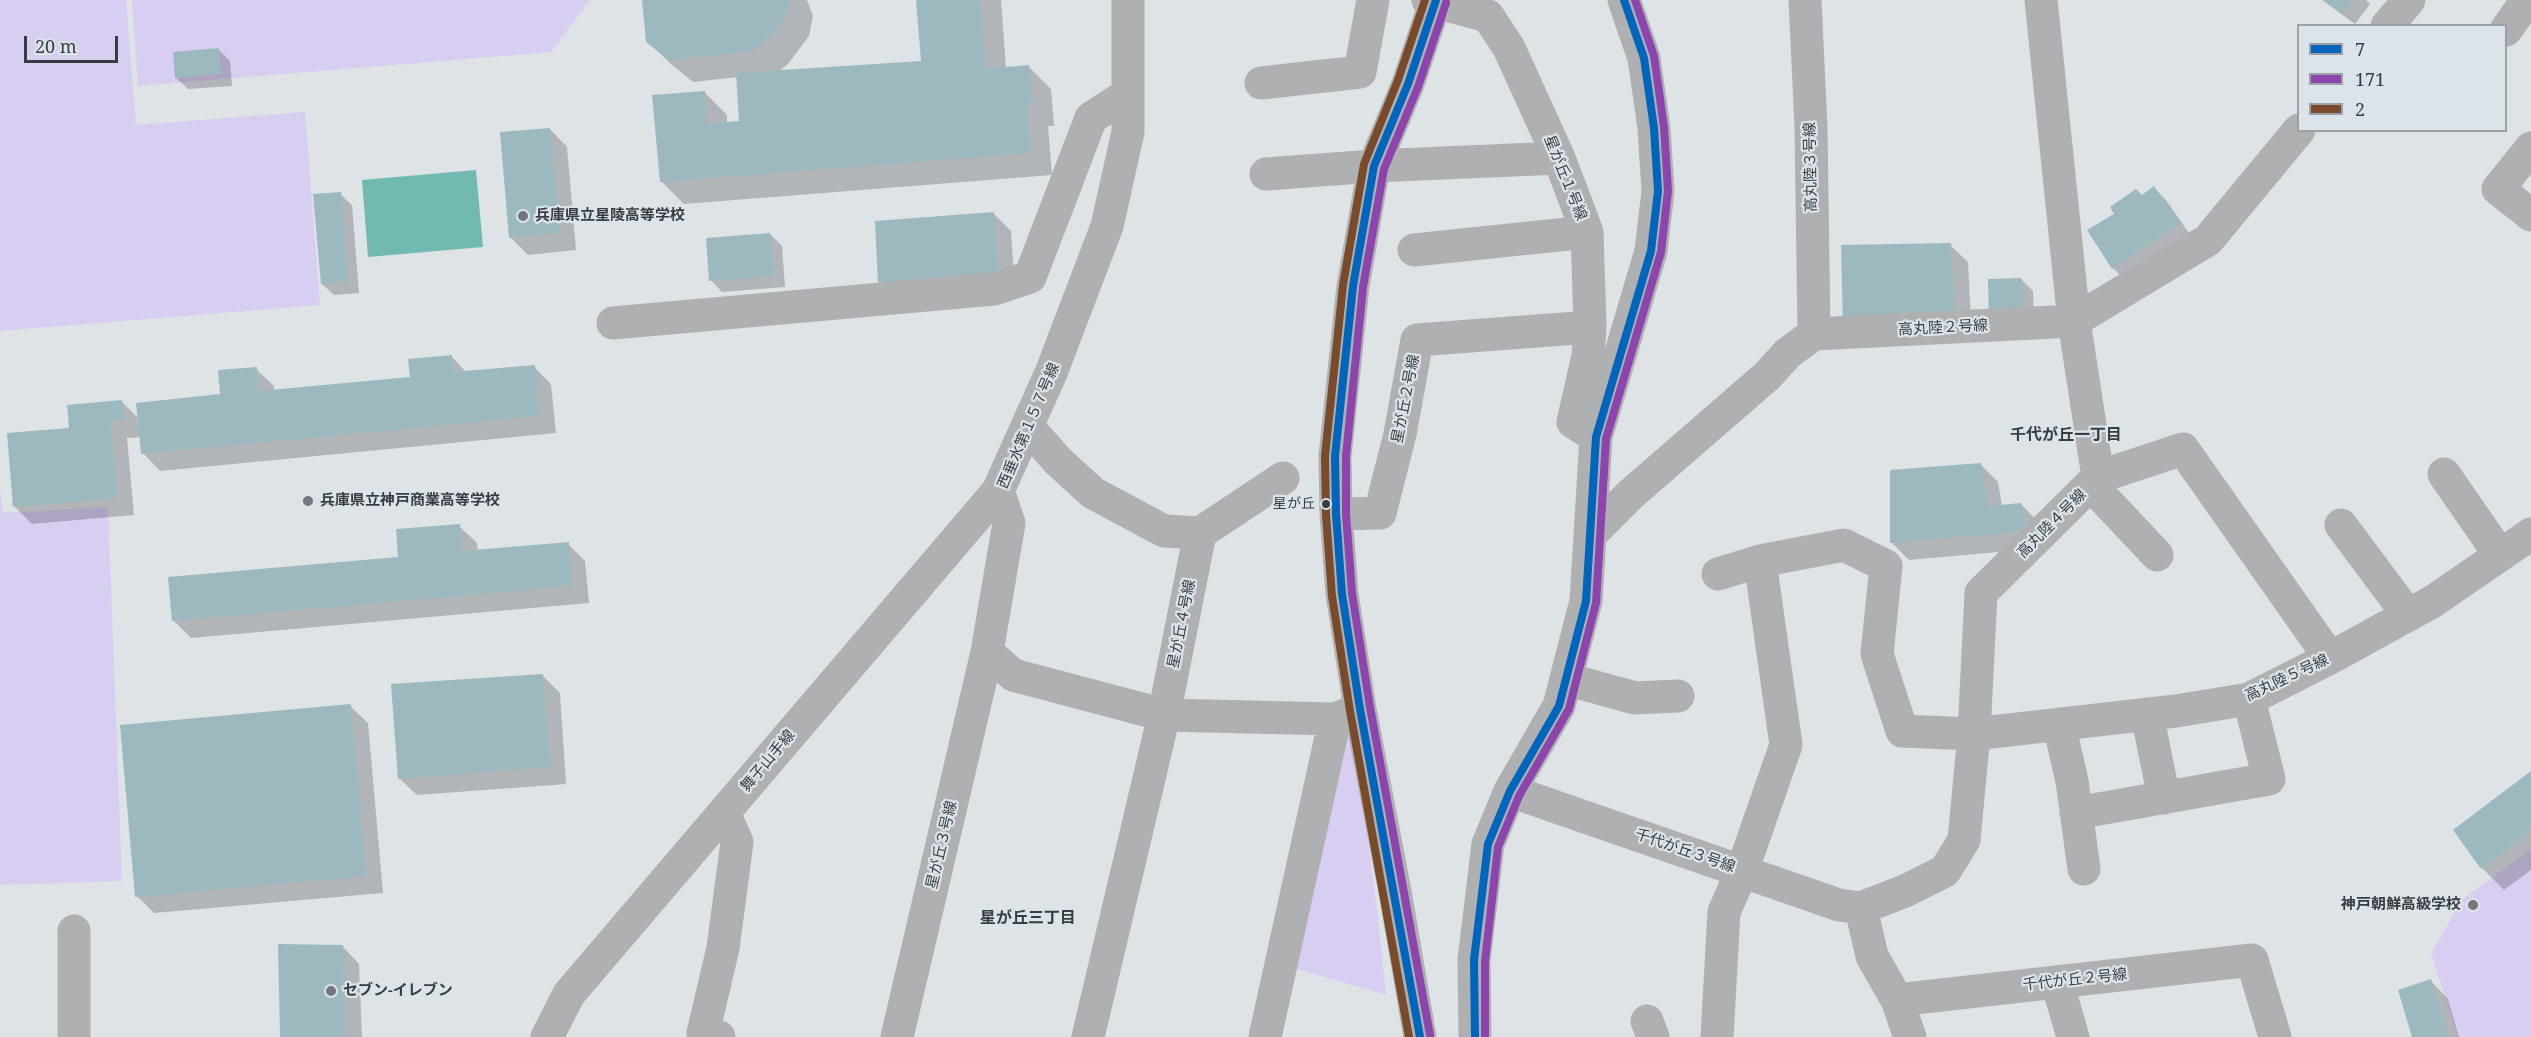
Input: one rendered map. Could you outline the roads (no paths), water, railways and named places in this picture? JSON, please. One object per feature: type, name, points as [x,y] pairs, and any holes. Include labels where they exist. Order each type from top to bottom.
[{"type":"street","name":"西垂水第１５７号線","points":[[987,652],[1009,523],[998,490],[1051,373],[1107,226],[1128,132],[1128,0]]},
{"type":"street","points":[[1261,83],[1359,72],[1373,0]]},
{"type":"street","points":[[1420,1037],[1396,897],[1347,714],[1335,456],[1353,286],[1374,166],[1408,84],[1433,0]]},
{"type":"street","name":"星が丘１号線","points":[[1433,0],[1488,16],[1509,48],[1559,158],[1587,232],[1590,327],[1588,356],[1573,422],[1596,437]]},
{"type":"street","points":[[1475,1037],[1474,960],[1488,844],[1510,791],[1559,706],[1586,602],[1596,437],[1651,251],[1658,191],[1654,128],[1644,58],[1624,0]]},
{"type":"street","name":"高丸陸３号線","points":[[1805,0],[1811,127],[1814,334]]},
{"type":"street","name":"高丸陸４号線","points":[[1861,908],[1905,891],[1945,871],[1964,840],[1974,734],[1981,593],[2094,481],[2074,321],[2041,0]]},
{"type":"street","points":[[2389,24],[2409,0]]},
{"type":"street","points":[[2507,27],[2527,0]]},
{"type":"street","points":[[613,323],[994,289],[1030,277],[1091,118],[1128,94]]},
{"type":"street","name":"高丸陸２号線","points":[[1814,334],[2074,321],[2208,240],[2297,132]]},
{"type":"street","points":[[2531,148],[2498,189],[2531,215]]},
{"type":"street","points":[[1266,174],[1374,166],[1559,158]]},
{"type":"street","points":[[1414,250],[1587,232]]},
{"type":"street","name":"星が丘２号線","points":[[1336,514],[1380,513],[1400,434],[1418,340],[1590,327]]},
{"type":"street","points":[[1590,535],[1631,494],[1767,376],[1788,353],[1814,334]]},
{"type":"street","points":[[1027,426],[1058,461],[1093,493],[1164,531],[1200,533],[1283,478]]},
{"type":"street","points":[[2157,555],[2094,481],[2183,449],[2330,658]]},
{"type":"street","points":[[2444,474],[2500,555]]},
{"type":"street","name":"舞子山手線","points":[[547,1037],[569,993],[998,490]]},
{"type":"street","points":[[2341,525],[2408,615]]},
{"type":"street","name":"星が丘４号線","points":[[1164,715],[1200,533]]},
{"type":"street","name":"高丸陸５号線","points":[[1760,561],[1844,545],[1887,566],[1877,654],[1902,731],[1974,734],[2147,714],[2248,699],[2330,658],[2432,602],[2531,534]]},
{"type":"street","points":[[1717,1037],[1724,912],[1742,871],[1786,745],[1760,561],[1718,574]]},
{"type":"street","points":[[987,652],[1013,675],[1164,715],[1347,714]]},
{"type":"street","name":"星が丘３号線","points":[[897,1037],[987,652]]},
{"type":"street","points":[[1566,679],[1635,698],[1678,696]]},
{"type":"street","points":[[2076,813],[2269,779],[2248,699]]},
{"type":"street","points":[[1265,1037],[1347,714]]},
{"type":"street","points":[[2147,714],[2164,798]]},
{"type":"street","points":[[1088,1037],[1164,715]]},
{"type":"street","points":[[2059,724],[2084,869]]},
{"type":"street","name":"千代が丘３号線","points":[[1510,791],[1839,904],[1861,908]]},
{"type":"street","points":[[711,1035],[737,842],[724,813]]},
{"type":"street","points":[[1861,908],[1872,956],[1897,1000],[1910,1037]]},
{"type":"street","points":[[74,931],[74,1037]]},
{"type":"street","name":"千代が丘２号線","points":[[1897,1000],[2252,960],[2275,1037]]},
{"type":"street","points":[[2057,982],[2073,1037]]},
{"type":"place","name":"兵庫県立星陵高等学校","points":[[523,216]]},
{"type":"place","name":"兵庫県立神戸商業高等学校","points":[[308,501]]},
{"type":"place","name":"星が丘","points":[[1326,504]]},
{"type":"place","name":"神戸朝鮮高級学校","points":[[2473,905]]},
{"type":"place","name":"セブン-イレブン","points":[[331,991]]},
{"type":"district","name":"千代が丘一丁目","points":[[2066,435]]},
{"type":"district","name":"星が丘三丁目","points":[[1028,918]]}]
